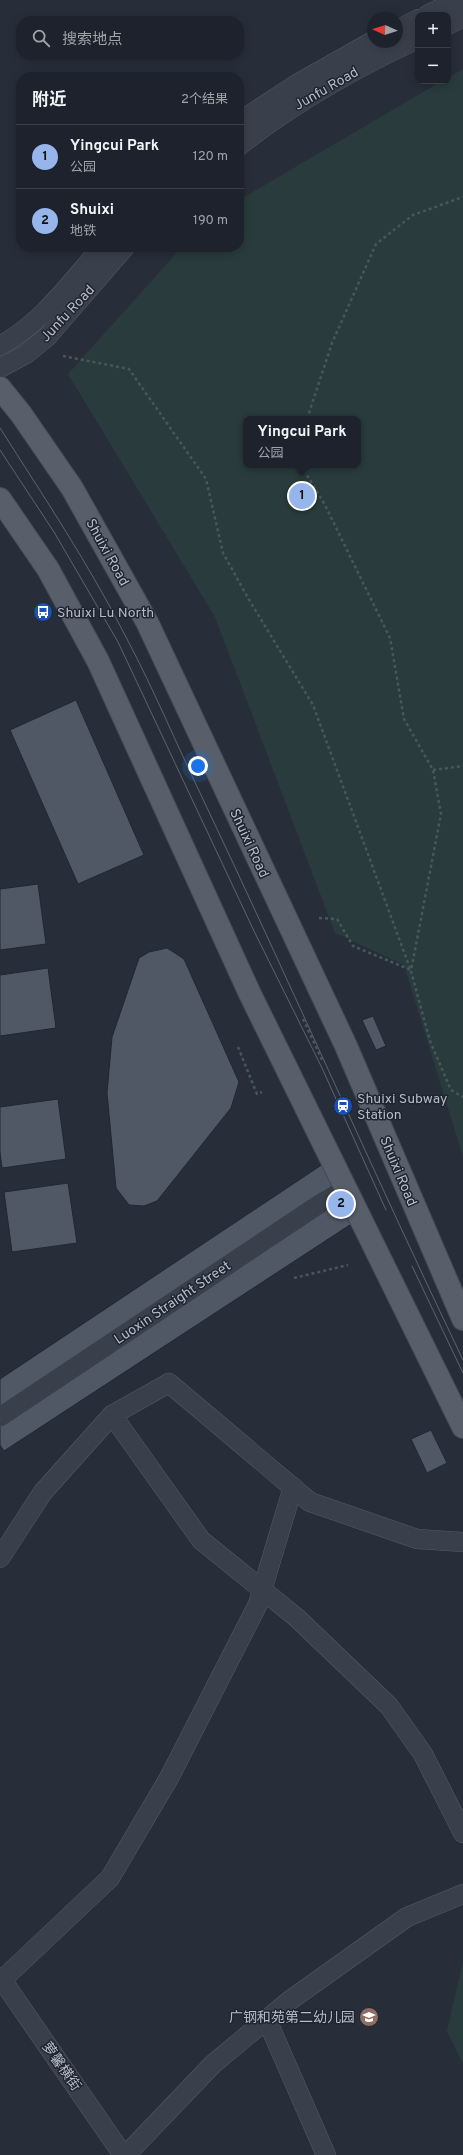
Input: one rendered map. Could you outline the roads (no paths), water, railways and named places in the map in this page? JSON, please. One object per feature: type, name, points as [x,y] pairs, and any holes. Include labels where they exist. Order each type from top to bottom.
[{"type":"main road","name":"Shuixi Road","points":[[0,388],[21,414],[72,488],[147,622],[346,1046],[463,1319]]},
{"type":"main road","points":[[0,499],[48,569],[98,661],[247,987],[463,1427]]},
{"type":"street","points":[[433,12],[457,0]]},
{"type":"street","points":[[451,23],[463,17]]},
{"type":"street","points":[[403,27],[415,21]]},
{"type":"street","name":"Junfu Road","points":[[244,142],[266,124],[309,97],[386,54],[415,40]]},
{"type":"street","name":"Junfu Road","points":[[244,119],[295,85],[367,44]]},
{"type":"street","name":"Junfu Road","points":[[0,346],[12,339],[44,314],[98,252]]},
{"type":"street","name":"Junfu Road","points":[[0,368],[26,354],[47,337],[121,252]]},
{"type":"street","name":"Luoxin Straight Street","points":[[0,1417],[318,1205],[345,1189]]},
{"type":"street","points":[[0,1558],[43,1492],[112,1415],[169,1383],[310,1502],[417,1539],[463,1542]]},
{"type":"street","points":[[112,1415],[201,1540],[297,1618],[389,1706],[423,1754],[463,1833]]},
{"type":"street","points":[[1,1978],[110,1878],[170,1778],[258,1604],[293,1487]]},
{"type":"street","points":[[125,2155],[213,2064],[267,2020],[356,1952],[407,1917],[463,1894]]},
{"type":"street","name":"萝馨横街","points":[[1,1978],[125,2155]]},
{"type":"street","points":[[267,2020],[326,2155]]},
{"type":"tram line","points":[[0,428],[82,558],[137,658],[463,1360]]},
{"type":"tram line","points":[[0,450],[54,532],[118,642],[254,931],[322,1068],[386,1210]]},
{"type":"tram line","points":[[412,1266],[463,1373]]},
{"type":"place","name":"Yingcui Park","points":[[302,496]]},
{"type":"place","name":"Shuixi Lu North","points":[[43,612]]},
{"type":"place","name":"Shuixi Subway Station","points":[[343,1106]]},
{"type":"place","name":"Shuixi","points":[[341,1204]]},
{"type":"place","name":"广钢和苑第二幼儿园","points":[[369,2017]]}]
